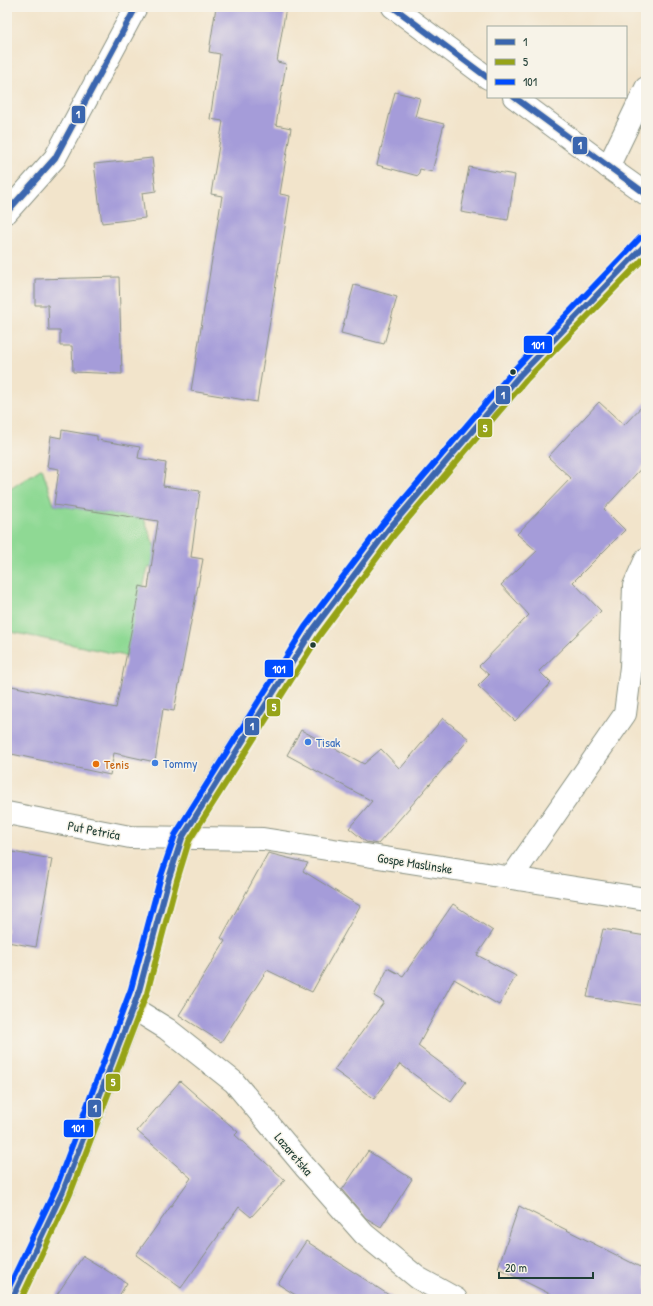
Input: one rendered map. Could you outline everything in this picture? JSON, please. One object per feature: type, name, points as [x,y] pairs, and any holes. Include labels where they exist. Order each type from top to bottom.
[{"type":"street","points":[[7,212],[55,158],[136,7]]},
{"type":"street","points":[[393,7],[487,77]]},
{"type":"street","points":[[608,167],[646,88]]},
{"type":"street","points":[[515,98],[646,194]]},
{"type":"street","points":[[12,1299],[63,1190],[133,1008],[169,878],[182,838],[312,631],[388,530],[520,375],[646,244]]},
{"type":"street","points":[[511,878],[625,714],[631,667],[634,586],[646,559]]},
{"type":"street","name":"Put Petrića","points":[[7,813],[128,837],[182,838]]},
{"type":"street","name":"Gospe Maslinske","points":[[182,838],[263,839],[646,899]]},
{"type":"street","name":"Lazaretska","points":[[133,1008],[167,1029],[234,1082],[305,1167],[364,1234],[418,1278],[456,1299]]},
{"type":"green space","points":[[42,468],[54,505],[144,519],[162,566],[148,568],[126,656],[7,631],[7,491]]},
{"type":"building","points":[[216,7],[286,7],[277,62],[286,64],[276,125],[291,128],[280,194],[290,196],[257,402],[191,391],[222,196],[211,194],[223,121],[210,119],[220,54],[209,52]]},
{"type":"building","points":[[395,92],[420,98],[415,117],[444,124],[432,172],[420,169],[418,176],[377,165]]},
{"type":"building","points":[[152,158],[156,191],[142,193],[145,218],[102,223],[94,164]]},
{"type":"building","points":[[469,167],[515,175],[508,220],[461,212]]},
{"type":"building","points":[[119,277],[122,374],[73,372],[72,346],[60,346],[60,331],[49,331],[48,305],[35,305],[35,279]]},
{"type":"building","points":[[354,285],[397,297],[384,344],[341,333]]},
{"type":"building","points":[[599,402],[624,425],[646,402],[646,463],[604,509],[625,530],[573,582],[601,611],[539,671],[551,683],[515,721],[478,686],[489,675],[479,666],[529,615],[501,585],[537,551],[517,534],[571,478],[548,457]]},
{"type":"building","points":[[62,430],[97,436],[97,440],[140,447],[138,458],[166,463],[163,486],[200,491],[191,557],[203,559],[174,711],[163,709],[155,762],[114,753],[110,775],[7,753],[7,685],[116,708],[140,586],[148,588],[158,521],[54,505],[59,469],[47,467],[51,436],[61,438]]},
{"type":"building","points":[[443,718],[469,739],[378,844],[366,842],[349,828],[372,801],[287,755],[301,730],[364,764],[381,749],[400,769]]},
{"type":"building","points":[[7,851],[52,859],[36,947],[7,942]]},
{"type":"building","points":[[268,853],[308,863],[303,871],[360,906],[312,992],[267,970],[221,1042],[179,1015],[225,941],[221,938]]},
{"type":"building","points":[[453,904],[493,931],[477,955],[516,976],[499,1005],[454,979],[418,1046],[466,1082],[451,1102],[400,1064],[374,1099],[334,1070],[384,1002],[374,996],[388,968],[403,976]]},
{"type":"building","points":[[603,929],[646,936],[646,1006],[587,997]]},
{"type":"building","points":[[180,1081],[238,1132],[235,1135],[285,1180],[251,1217],[239,1207],[181,1288],[136,1255],[191,1178],[137,1131]]},
{"type":"building","points":[[368,1151],[412,1179],[381,1227],[366,1218],[342,1190]]},
{"type":"building","points":[[519,1206],[646,1270],[646,1299],[560,1299],[498,1268]]},
{"type":"building","points":[[306,1241],[395,1299],[302,1299],[278,1284]]},
{"type":"building","points":[[83,1256],[127,1283],[117,1299],[54,1299]]},
{"type":"transit line","name":"1","points":[[7,212],[55,158],[136,7]]},
{"type":"transit line","name":"1","points":[[393,7],[487,77]]},
{"type":"transit line","name":"1","points":[[515,98],[646,194]]},
{"type":"transit line","name":"101","points":[[7,1291],[56,1188],[131,989],[161,876],[175,835],[305,627],[382,525],[514,370],[640,238]]},
{"type":"transit line","name":"1","points":[[12,1299],[63,1191],[133,1008],[139,991],[169,878],[182,838],[312,631],[388,530],[520,375],[646,244]]},
{"type":"transit line","name":"5","points":[[21,1299],[70,1194],[147,993],[189,841],[319,636],[394,535],[526,380],[646,256]]},
{"type":"place","name":"Tisak","points":[[308,742]]},
{"type":"place","name":"Tommy","points":[[155,763]]},
{"type":"place","name":"Tenis","points":[[96,764]]}]
